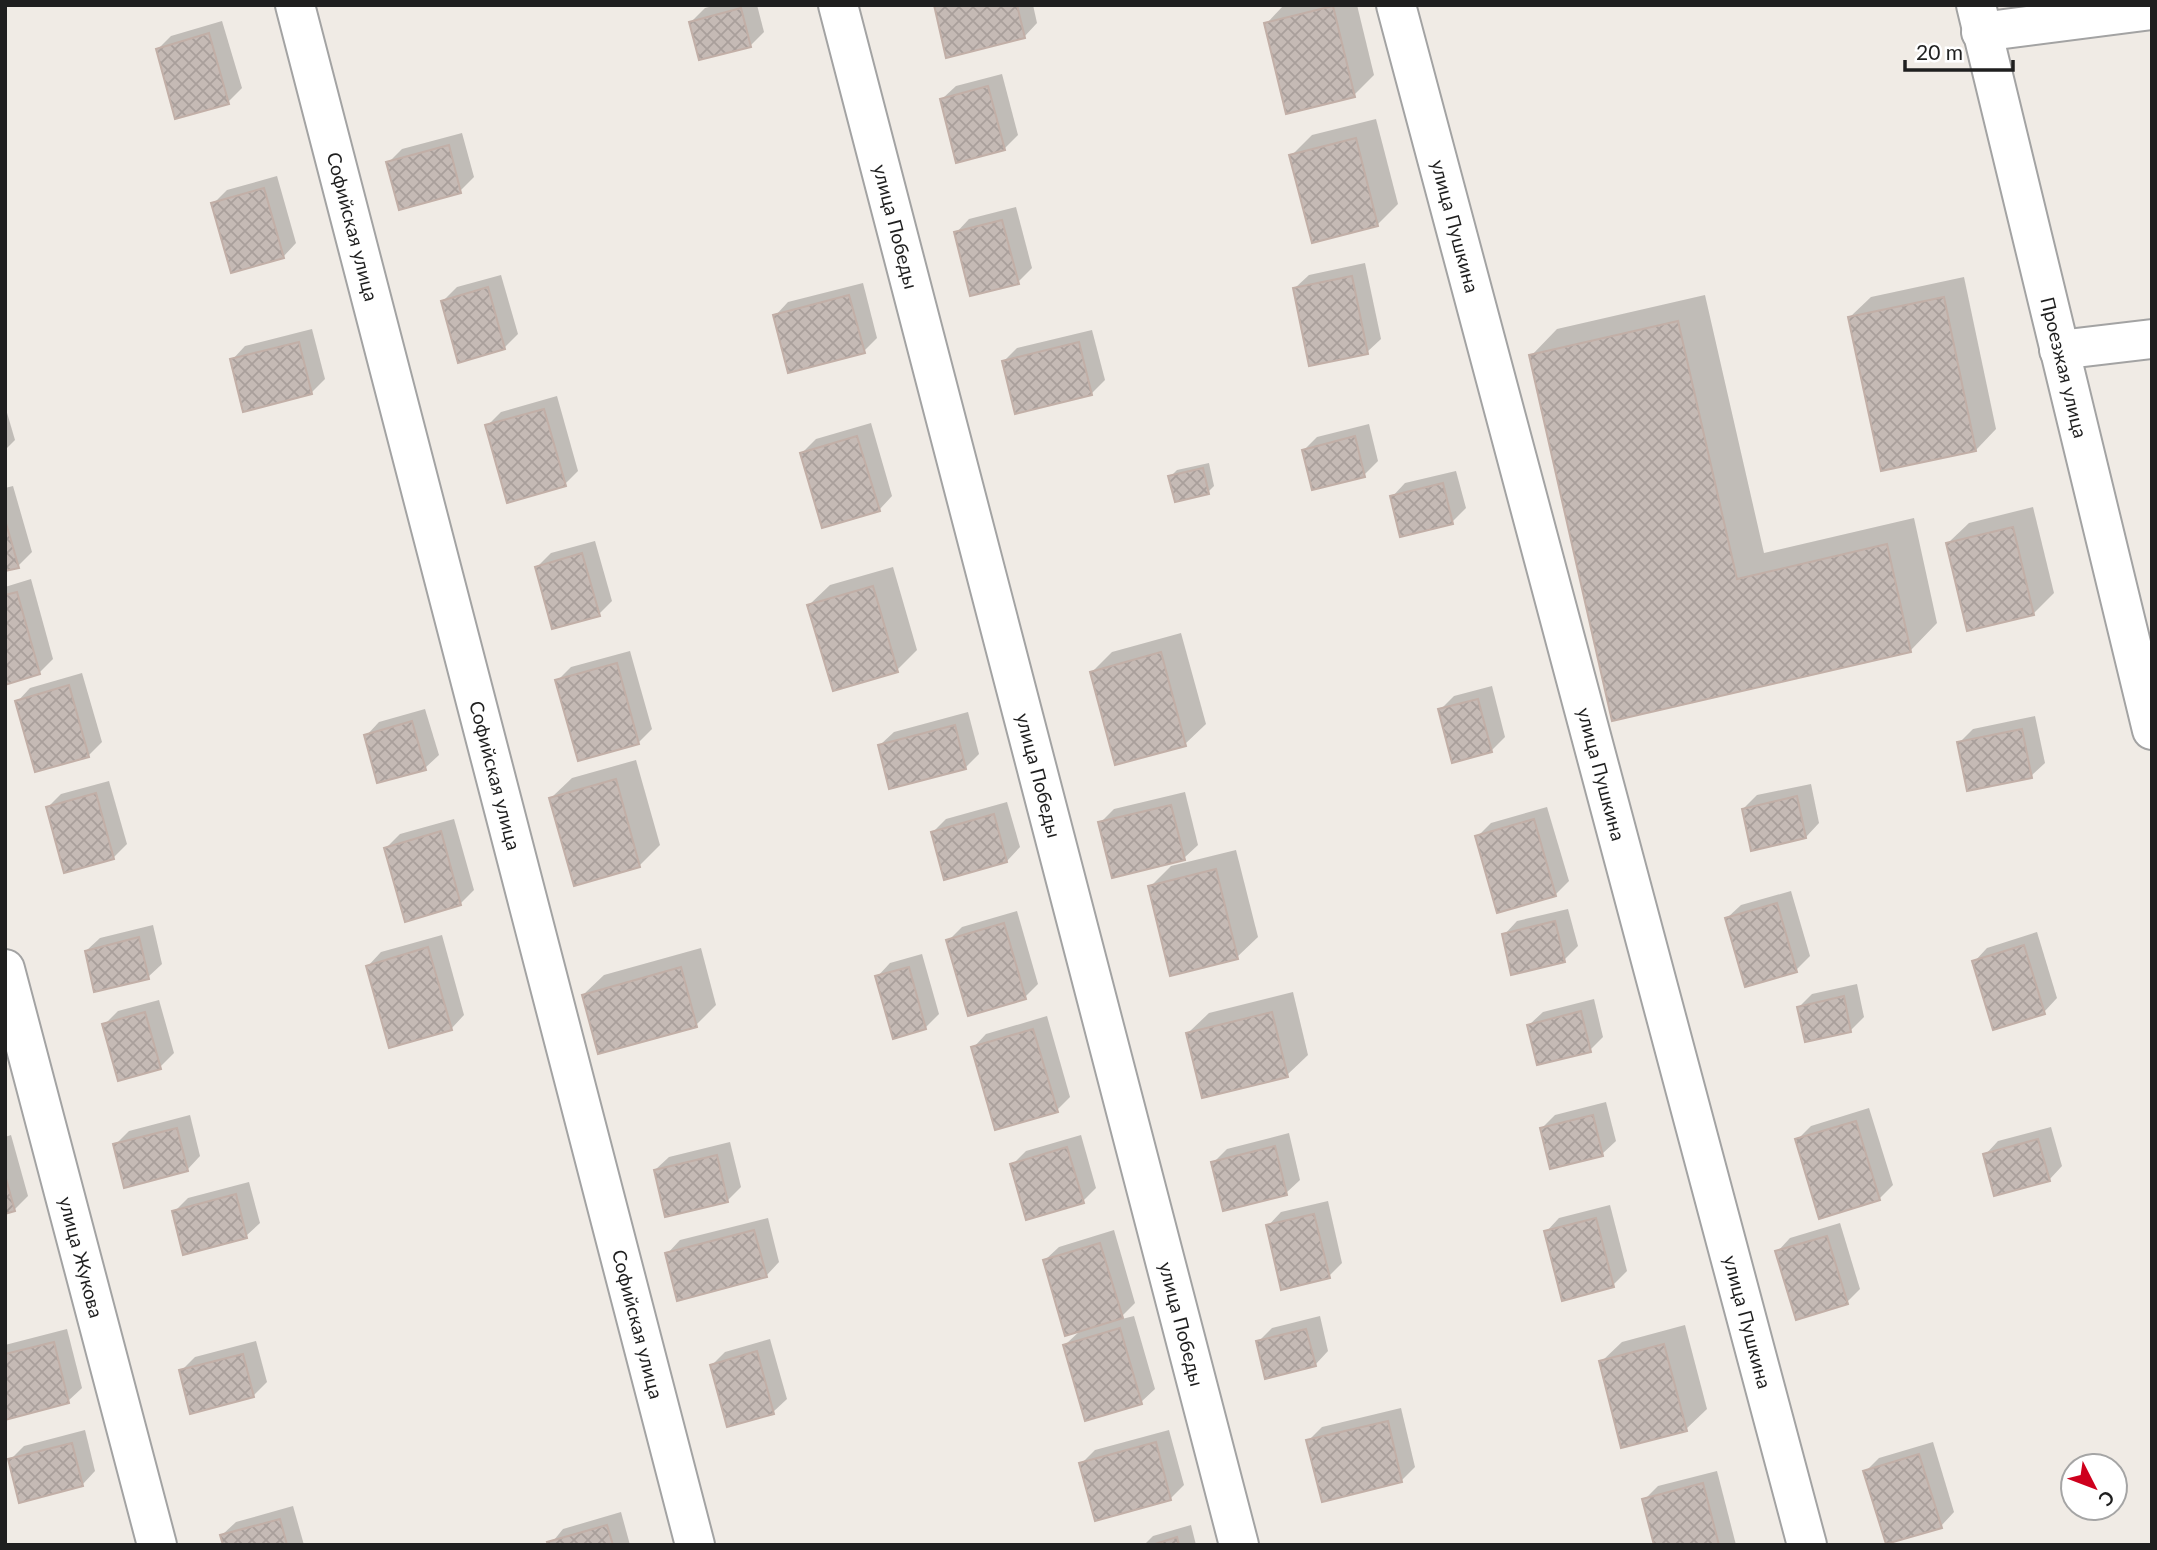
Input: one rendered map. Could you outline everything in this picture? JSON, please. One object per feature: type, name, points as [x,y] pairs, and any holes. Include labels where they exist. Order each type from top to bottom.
[{"type":"street","name":"Софийская улица","points":[[295,5],[695,1545]]},
{"type":"street","name":"улица Победы","points":[[838,5],[1239,1545]]},
{"type":"street","name":"улица Пушкина","points":[[1395,5],[1807,1545]]},
{"type":"street","points":[[1979,19],[2152,10]]},
{"type":"street","name":"Проезжая улица","points":[[1979,19],[2152,730]]},
{"type":"street","points":[[2059,350],[2152,338]]},
{"type":"street","name":"улица Жукова","points":[[5,969],[157,1545]]},
{"type":"building","points":[[934,5],[1017,5],[1025,38],[946,58]]},
{"type":"building","points":[[1333,6],[1355,97],[1286,114],[1264,23]]},
{"type":"building","points":[[741,8],[751,47],[699,60],[689,22]]},
{"type":"building","points":[[209,33],[229,104],[175,119],[156,49]]},
{"type":"building","points":[[988,86],[1005,150],[956,163],[940,99]]},
{"type":"building","points":[[1356,138],[1378,226],[1312,243],[1289,155]]},
{"type":"building","points":[[449,145],[461,193],[399,210],[386,162]]},
{"type":"building","points":[[264,188],[284,258],[231,273],[211,203]]},
{"type":"building","points":[[1002,220],[1019,284],[970,296],[954,232]]},
{"type":"building","points":[[1352,276],[1368,354],[1309,366],[1293,288]]},
{"type":"building","points":[[488,287],[505,349],[458,363],[441,301]]},
{"type":"building","points":[[849,295],[865,353],[788,373],[773,315]]},
{"type":"building","points":[[1944,297],[1976,451],[1881,471],[1848,317]]},
{"type":"building","points":[[1678,321],[1737,579],[1887,544],[1911,652],[1612,721],[1529,355]]},
{"type":"building","points":[[299,342],[312,394],[243,412],[230,359]]},
{"type":"building","points":[[1079,342],[1092,395],[1015,414],[1002,361]]},
{"type":"building","points":[[544,409],[566,486],[507,503],[485,425]]},
{"type":"building","points":[[857,436],[880,511],[822,528],[800,453]]},
{"type":"building","points":[[1355,436],[1365,477],[1312,490],[1302,450]]},
{"type":"building","points":[[1203,468],[1209,494],[1175,502],[1168,476]]},
{"type":"building","points":[[1443,483],[1453,524],[1400,537],[1390,496]]},
{"type":"building","points":[[5,520],[19,568],[5,571]]},
{"type":"building","points":[[2013,527],[2034,615],[1967,631],[1946,543]]},
{"type":"building","points":[[582,553],[600,616],[552,629],[535,567]]},
{"type":"building","points":[[873,586],[898,672],[833,691],[807,605]]},
{"type":"building","points":[[17,592],[40,674],[5,685],[5,595]]},
{"type":"building","points":[[1161,652],[1186,746],[1115,765],[1090,672]]},
{"type":"building","points":[[617,663],[639,744],[578,761],[555,680]]},
{"type":"building","points":[[69,685],[89,757],[35,772],[15,701]]},
{"type":"building","points":[[1478,699],[1492,752],[1452,763],[1438,709]]},
{"type":"building","points":[[412,721],[426,770],[377,783],[364,735]]},
{"type":"building","points":[[955,725],[966,769],[889,789],[878,745]]},
{"type":"building","points":[[2022,729],[2032,778],[1967,791],[1957,742]]},
{"type":"building","points":[[616,779],[640,867],[574,886],[549,798]]},
{"type":"building","points":[[96,793],[114,859],[64,873],[46,807]]},
{"type":"building","points":[[1797,796],[1806,838],[1751,851],[1742,809]]},
{"type":"building","points":[[1171,805],[1185,860],[1112,878],[1098,822]]},
{"type":"building","points":[[994,814],[1007,862],[944,880],[931,832]]},
{"type":"building","points":[[1534,819],[1556,896],[1497,913],[1475,836]]},
{"type":"building","points":[[441,831],[461,905],[405,922],[384,848]]},
{"type":"building","points":[[1216,869],[1238,959],[1170,976],[1148,886]]},
{"type":"building","points":[[1777,903],[1797,972],[1745,987],[1725,918]]},
{"type":"building","points":[[1555,921],[1565,962],[1511,975],[1502,934]]},
{"type":"building","points":[[1004,923],[1026,999],[968,1016],[946,940]]},
{"type":"building","points":[[139,937],[149,979],[94,992],[85,951]]},
{"type":"building","points":[[2024,945],[2045,1014],[1993,1030],[1972,961]]},
{"type":"building","points":[[428,947],[452,1030],[389,1048],[366,966]]},
{"type":"building","points":[[681,967],[697,1027],[598,1054],[582,995]]},
{"type":"building","points":[[909,967],[926,1029],[893,1039],[875,976]]},
{"type":"building","points":[[1844,996],[1851,1032],[1805,1042],[1797,1007]]},
{"type":"building","points":[[1581,1011],[1591,1052],[1537,1065],[1527,1025]]},
{"type":"building","points":[[145,1012],[161,1069],[118,1081],[102,1024]]},
{"type":"building","points":[[1272,1012],[1288,1077],[1202,1098],[1186,1033]]},
{"type":"building","points":[[1033,1029],[1058,1112],[995,1130],[971,1047]]},
{"type":"building","points":[[1593,1115],[1603,1156],[1550,1169],[1540,1128]]},
{"type":"building","points":[[1856,1121],[1880,1200],[1819,1219],[1795,1139]]},
{"type":"building","points":[[177,1128],[188,1171],[124,1188],[113,1144]]},
{"type":"building","points":[[2038,1139],[2050,1181],[1994,1196],[1983,1154]]},
{"type":"building","points":[[1275,1146],[1287,1195],[1223,1211],[1211,1162]]},
{"type":"building","points":[[1067,1147],[1084,1203],[1026,1220],[1010,1164]]},
{"type":"building","points":[[717,1155],[728,1202],[665,1217],[654,1170]]},
{"type":"building","points":[[5,1175],[15,1211],[5,1214]]},
{"type":"building","points":[[236,1194],[247,1238],[183,1255],[172,1211]]},
{"type":"building","points":[[1314,1214],[1330,1278],[1281,1290],[1266,1225]]},
{"type":"building","points":[[1596,1218],[1614,1287],[1562,1301],[1544,1231]]},
{"type":"building","points":[[754,1230],[767,1277],[677,1301],[665,1253]]},
{"type":"building","points":[[1827,1236],[1848,1304],[1796,1320],[1775,1251]]},
{"type":"building","points":[[1100,1243],[1123,1318],[1065,1336],[1043,1260]]},
{"type":"building","points":[[1120,1328],[1142,1404],[1085,1421],[1063,1345]]},
{"type":"building","points":[[1306,1329],[1316,1366],[1265,1379],[1256,1341]]},
{"type":"building","points":[[54,1342],[69,1403],[5,1420],[5,1354]]},
{"type":"building","points":[[1664,1344],[1687,1431],[1621,1448],[1599,1361]]},
{"type":"building","points":[[757,1351],[774,1414],[727,1427],[710,1365]]},
{"type":"building","points":[[243,1354],[254,1397],[190,1414],[179,1370]]},
{"type":"building","points":[[1388,1421],[1402,1482],[1322,1502],[1306,1440]]},
{"type":"building","points":[[1156,1442],[1171,1500],[1095,1521],[1079,1463]]},
{"type":"building","points":[[72,1443],[83,1486],[19,1503],[8,1459]]},
{"type":"building","points":[[1919,1454],[1942,1528],[1886,1544],[1863,1471]]},
{"type":"building","points":[[1703,1483],[1719,1545],[1654,1545],[1642,1499]]},
{"type":"building","points":[[280,1519],[287,1545],[223,1545],[220,1535]]},
{"type":"building","points":[[607,1525],[613,1545],[548,1545],[547,1542]]},
{"type":"building","points":[[1177,1537],[1179,1545],[1152,1545]]}]
